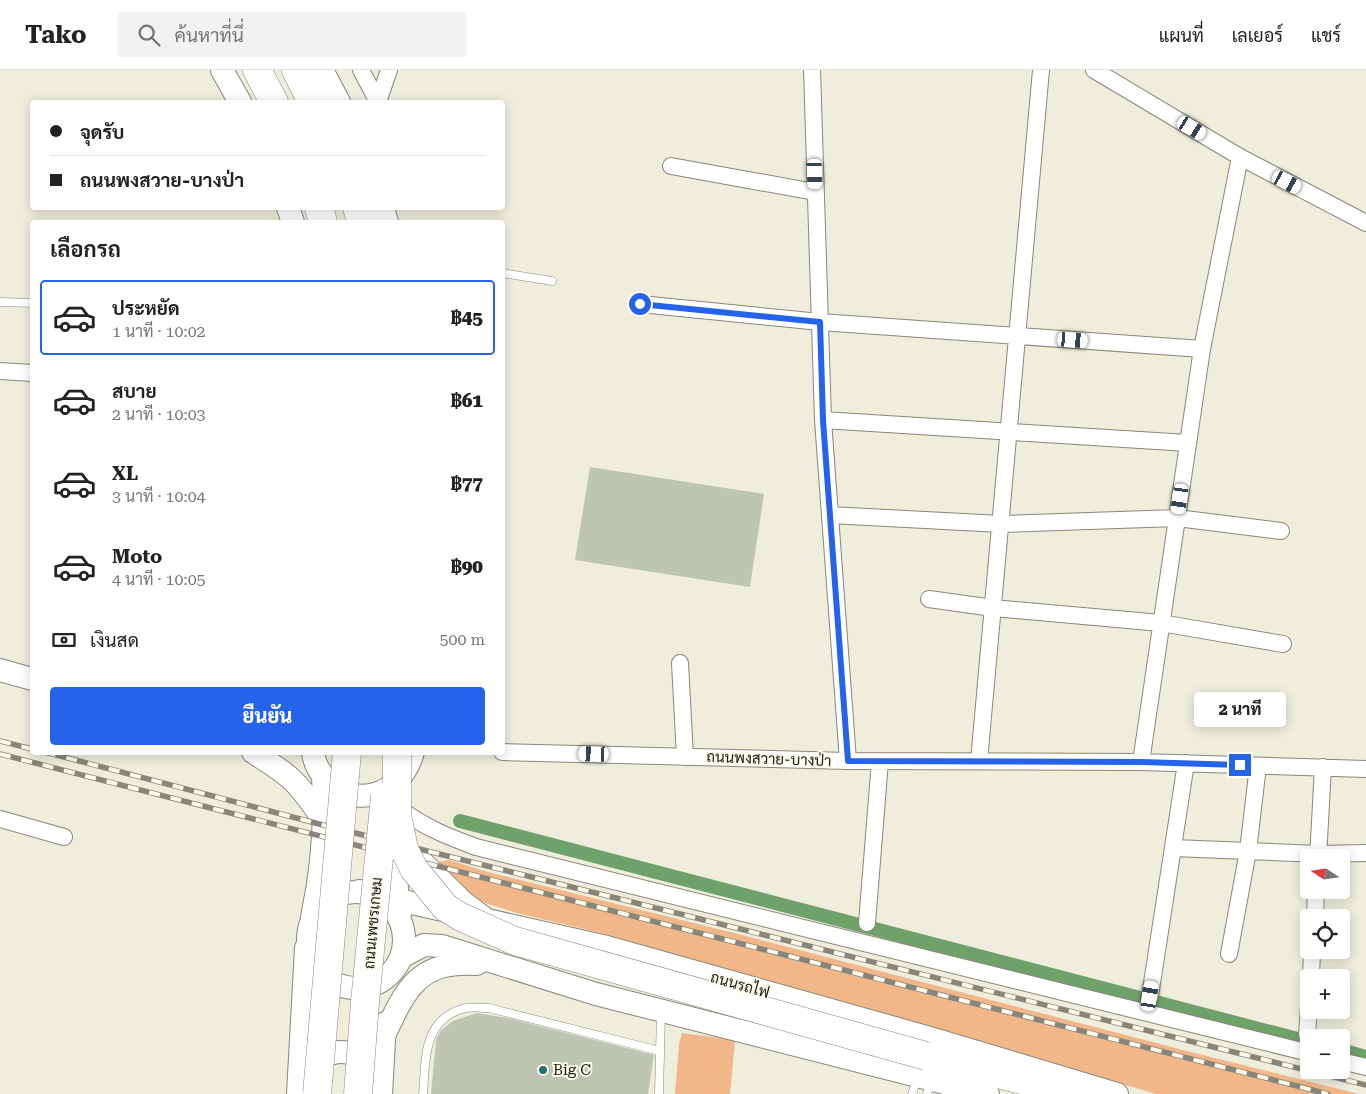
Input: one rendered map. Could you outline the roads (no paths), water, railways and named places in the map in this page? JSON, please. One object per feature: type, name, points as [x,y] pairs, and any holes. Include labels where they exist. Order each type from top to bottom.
[{"type":"highway","points":[[257,70],[273,100]]},
{"type":"highway","points":[[296,70],[311,100]]},
{"type":"highway","points":[[317,1094],[346,755]]},
{"type":"highway","points":[[402,756],[397,815],[404,849],[414,869],[431,892],[445,907],[461,917],[515,941],[923,1080],[1046,1086],[1084,1094]]},
{"type":"highway","name":"ถนนเพชรเกษม","points":[[358,1094],[365,1002],[402,756]]},
{"type":"main road","points":[[222,70],[239,100]]},
{"type":"main road","points":[[322,70],[337,100]]},
{"type":"main road","points":[[0,670],[30,678]]},
{"type":"main road","points":[[0,686],[30,694]]},
{"type":"main road","points":[[258,755],[298,785],[324,821]]},
{"type":"main road","points":[[270,755],[318,766],[334,786],[347,793],[362,796],[376,794],[390,788],[402,778],[402,756]]},
{"type":"main road","name":"ถนนเพชรเกษม","points":[[402,756],[402,817],[397,856],[397,900],[403,930]]},
{"type":"main road","points":[[299,1094],[309,930],[318,888],[324,821],[318,766]]},
{"type":"main road","points":[[402,817],[411,847],[422,862],[463,902],[489,920]]},
{"type":"main road","points":[[399,961],[404,944],[403,930],[397,915],[388,903],[374,895],[359,891],[344,893],[330,899],[318,909],[309,930],[309,954],[316,968],[327,980],[341,987],[357,989],[373,986],[386,978],[399,961],[424,945],[432,944],[596,994],[923,1080],[988,1094]]},
{"type":"main road","name":"ถนนรถไฟ","points":[[359,891],[608,947],[930,1038],[1117,1094]]},
{"type":"main road","points":[[596,994],[584,986],[579,972],[579,965],[587,952],[593,949],[608,947]]},
{"type":"main road","name":"ถนนเพชรเกษม","points":[[380,1094],[389,988],[399,961]]},
{"type":"main road","points":[[384,1036],[398,1005],[421,977],[430,971],[455,963],[508,966]]},
{"type":"main road","points":[[299,1094],[303,1079],[310,1067],[320,1058],[333,1052],[347,1052],[359,1056],[370,1063],[375,1076],[377,1094]]},
{"type":"street","points":[[361,70],[377,100]]},
{"type":"street","points":[[379,100],[389,70]]},
{"type":"street","points":[[812,70],[823,420],[848,761]]},
{"type":"street","points":[[979,761],[1040,70]]},
{"type":"street","points":[[1094,70],[1240,157],[1366,223]]},
{"type":"street","points":[[1141,762],[1202,348],[1240,157]]},
{"type":"street","points":[[671,166],[815,192]]},
{"type":"street","points":[[640,304],[820,322],[1202,348]]},
{"type":"street","points":[[0,370],[30,373]]},
{"type":"street","points":[[823,420],[1188,443]]},
{"type":"street","points":[[830,515],[1001,524],[1177,518],[1281,531]]},
{"type":"street","points":[[929,599],[993,608],[1162,623],[1283,644]]},
{"type":"street","points":[[680,663],[685,756]]},
{"type":"street","name":"ถนนพงสวาย-บางป่า","points":[[505,752],[848,761],[1141,762],[1366,769]]},
{"type":"street","points":[[867,923],[880,761]]},
{"type":"street","points":[[1150,996],[1186,763]]},
{"type":"street","points":[[1229,954],[1248,851],[1258,766]]},
{"type":"street","points":[[1319,849],[1323,767]]},
{"type":"street","points":[[402,817],[476,847],[1300,1051]]},
{"type":"street","points":[[0,819],[64,837]]},
{"type":"street","points":[[1174,848],[1300,855]]},
{"type":"street","points":[[1350,854],[1366,853]]},
{"type":"street","points":[[1350,1063],[1366,1067]]},
{"type":"lane","points":[[505,273],[552,281]]},
{"type":"lane","points":[[0,302],[30,303]]},
{"type":"lane","points":[[423,1094],[430,1034],[443,1019],[463,1009],[489,1008],[660,1051]]},
{"type":"lane","points":[[660,1094],[661,1011]]},
{"type":"waterway","points":[[460,821],[1300,1040]]},
{"type":"waterway","points":[[1350,1053],[1366,1057]]},
{"type":"railway","points":[[0,741],[30,748]]},
{"type":"railway","points":[[0,754],[1328,1094]]},
{"type":"railway","points":[[56,755],[323,825],[1366,1085]]},
{"type":"place","name":"Big C","points":[[543,1070]]}]
